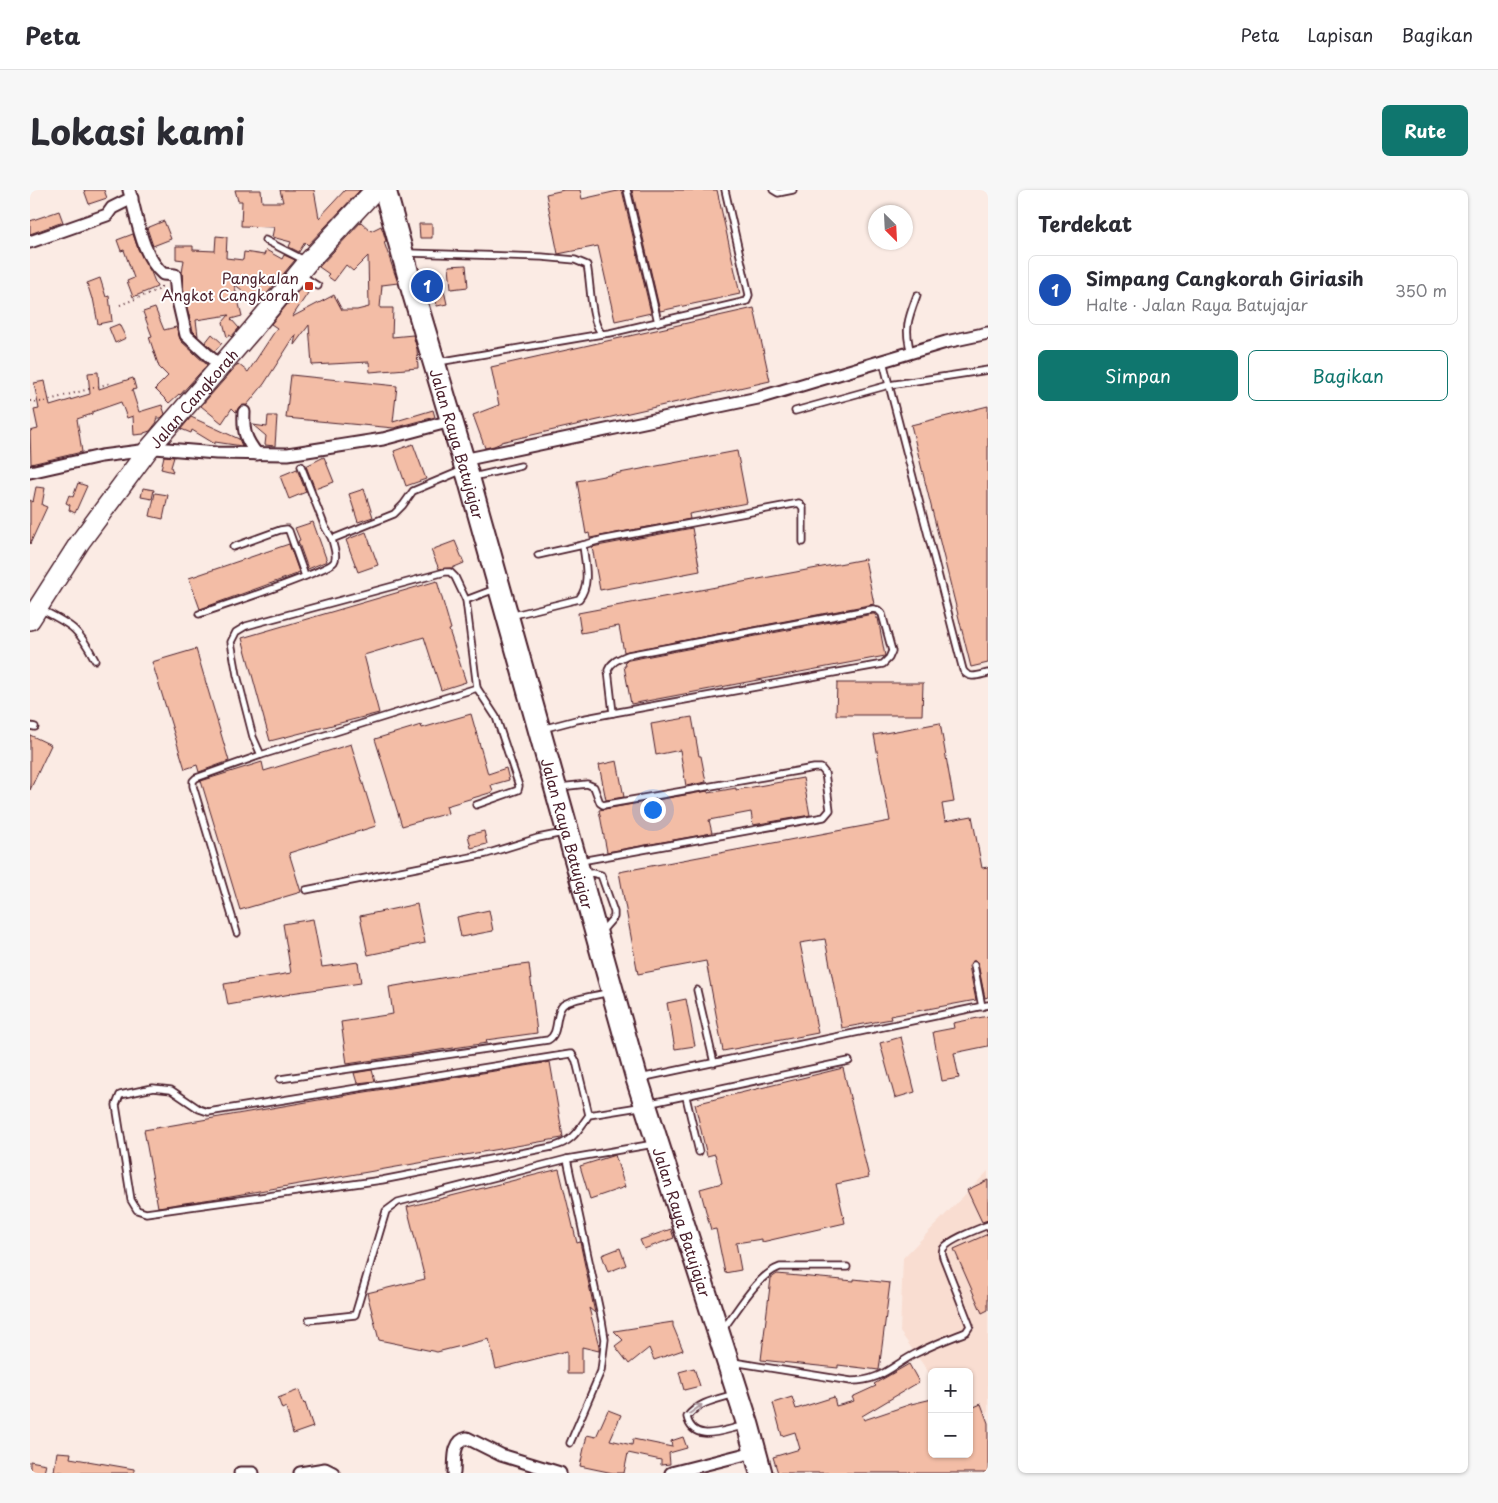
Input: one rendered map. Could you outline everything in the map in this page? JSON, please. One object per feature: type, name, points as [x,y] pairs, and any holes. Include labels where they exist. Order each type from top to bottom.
[{"type":"highway","name":"Jalan Raya Batujajar","points":[[385,190],[466,469],[656,1144],[719,1335],[761,1473]]},
{"type":"main road","name":"Jalan Cangkorah","points":[[34,614],[80,542],[148,450],[304,268],[375,190]]},
{"type":"street","points":[[30,242],[107,215],[112,208],[130,194],[143,240],[157,268],[164,274],[175,275],[177,296],[186,335],[221,367]]},
{"type":"street","points":[[466,469],[758,398],[946,342],[988,333]]},
{"type":"street","points":[[244,412],[243,426],[247,441],[257,454]]},
{"type":"street","points":[[30,472],[101,456],[161,448],[216,453],[288,454],[384,439],[451,421]]},
{"type":"street","points":[[454,1473],[456,1446],[462,1439],[467,1438],[501,1455],[560,1473]]},
{"type":"street","points":[[671,1473],[754,1452]]},
{"type":"street","points":[[300,1473],[326,1469],[333,1473]]},
{"type":"street","points":[[240,1473],[253,1473]]},
{"type":"lane","points":[[627,190],[658,322]]},
{"type":"lane","points":[[434,363],[602,334],[745,302],[749,295],[725,190]]},
{"type":"lane","points":[[773,190],[778,193],[793,190]]},
{"type":"lane","points":[[265,240],[304,268],[318,286]]},
{"type":"lane","points":[[402,252],[542,256],[581,262],[587,265],[594,317],[602,334]]},
{"type":"lane","points":[[911,353],[906,334],[908,320],[917,295]]},
{"type":"lane","points":[[883,361],[963,670],[971,677],[988,673]]},
{"type":"lane","points":[[795,411],[889,385],[988,370]]},
{"type":"lane","points":[[199,614],[305,576],[334,562],[332,539],[325,527],[301,466]]},
{"type":"lane","points":[[332,539],[394,514],[404,505],[413,491],[466,469],[521,466]]},
{"type":"lane","points":[[538,555],[601,540],[799,503],[803,508],[804,542]]},
{"type":"lane","points":[[233,547],[287,529],[305,576]]},
{"type":"lane","points":[[507,617],[579,599],[586,590],[586,566],[583,545]]},
{"type":"lane","points":[[261,756],[253,737],[237,675],[231,642],[236,632],[246,626],[450,572],[455,577],[466,600],[477,688],[496,717],[519,786],[518,790],[476,805]]},
{"type":"lane","points":[[466,600],[499,587]]},
{"type":"lane","points":[[540,730],[576,720],[613,714],[883,664],[890,658],[892,651],[882,614],[878,610],[873,610],[628,655],[616,660],[608,670],[613,714]]},
{"type":"lane","points":[[34,614],[68,623],[81,636],[95,660]]},
{"type":"lane","points":[[236,933],[193,781],[196,778],[261,756],[477,688]]},
{"type":"lane","points":[[555,788],[587,784],[594,786],[600,803],[604,805],[814,768],[821,768],[825,773],[830,810],[824,817],[578,869]]},
{"type":"lane","points":[[306,890],[486,854],[568,831]]},
{"type":"lane","points":[[637,1079],[985,1006],[974,965]]},
{"type":"lane","points":[[697,990],[714,1063]]},
{"type":"lane","points":[[280,1079],[548,1040],[553,1036],[560,1010],[566,1003],[612,991]]},
{"type":"lane","points":[[589,1115],[576,1061],[572,1054],[208,1112],[171,1090],[153,1088],[120,1094],[116,1105],[131,1200],[137,1210],[146,1213],[382,1180],[552,1147],[565,1144],[589,1115],[645,1106],[656,1102],[850,1061]]},
{"type":"lane","points":[[686,1097],[699,1152]]},
{"type":"lane","points":[[309,1320],[355,1315],[386,1211],[398,1202],[567,1159],[656,1144]]},
{"type":"lane","points":[[567,1159],[605,1338],[601,1371],[570,1443]]},
{"type":"lane","points":[[727,1361],[851,1381],[865,1381],[882,1375],[918,1352],[966,1332],[970,1326],[942,1257],[942,1252],[952,1242],[988,1225]]},
{"type":"lane","points":[[719,1335],[760,1280],[770,1270],[780,1267],[847,1267]]},
{"type":"lane","points":[[737,1393],[693,1409],[687,1417],[689,1426],[696,1432],[704,1434],[748,1426]]},
{"type":"path","points":[[120,305],[158,290],[161,287],[164,274]]},
{"type":"path","points":[[30,401],[42,402],[111,383]]},
{"type":"shaded area","points":[[988,1171],[988,1415],[982,1408],[973,1403],[973,1368],[928,1368],[928,1371],[900,1332],[903,1258]]},
{"type":"building","points":[[84,190],[104,190],[107,198],[89,204]]},
{"type":"building","points":[[235,190],[261,190],[262,202],[283,202],[280,190],[314,190],[319,218],[345,190],[360,190],[308,245],[305,242],[299,252],[289,247],[291,242],[272,237],[274,227],[241,226],[242,201],[238,201]]},
{"type":"building","points":[[564,190],[580,190],[582,199],[622,190],[651,313],[615,321],[598,246],[558,254],[546,194]]},
{"type":"building","points":[[632,190],[717,190],[740,294],[660,311]]},
{"type":"building","points":[[59,211],[63,222],[30,234],[30,221]]},
{"type":"building","points":[[164,221],[171,239],[153,246],[147,228]]},
{"type":"building","points":[[361,222],[371,231],[381,226],[383,231],[386,241],[384,242],[398,283],[382,285],[380,308],[393,308],[392,337],[413,335],[417,349],[418,368],[370,372],[369,362],[312,365],[309,325],[294,345],[296,334],[264,384],[247,405],[240,406],[236,412],[232,408],[222,423],[201,406],[238,364],[248,372],[277,328],[271,324],[301,288],[308,293],[292,317],[334,295],[342,310],[357,310],[369,307],[368,256],[353,271],[346,265],[334,281],[327,276],[329,274],[319,267]]},
{"type":"building","points":[[419,224],[432,224],[432,238],[420,238]]},
{"type":"building","points":[[133,234],[138,249],[157,287],[133,297],[127,281],[134,278],[124,250],[121,251],[117,240]]},
{"type":"building","points":[[216,236],[227,237],[226,258],[243,260],[244,252],[264,255],[266,250],[282,259],[284,255],[295,260],[259,303],[234,284],[242,316],[231,319],[239,328],[231,337],[230,335],[227,337],[223,322],[229,315],[196,320],[198,336],[193,331],[184,295],[182,273],[184,260],[176,259],[176,246],[193,246],[193,250],[215,251]]},
{"type":"building","points":[[466,265],[468,287],[451,289],[449,266]]},
{"type":"building","points":[[100,278],[106,297],[109,296],[112,321],[98,324],[93,298],[87,283]]},
{"type":"building","points":[[443,286],[447,304],[437,306],[433,288]]},
{"type":"building","points":[[155,308],[164,330],[176,327],[181,341],[207,365],[180,395],[169,403],[155,389],[168,376],[159,367],[149,337],[152,336],[143,312]]},
{"type":"building","points":[[754,308],[770,381],[501,442],[485,448],[473,415],[499,405],[491,367]]},
{"type":"building","points":[[119,324],[126,338],[115,343],[109,328]]},
{"type":"building","points":[[212,334],[222,343],[215,351],[205,343]]},
{"type":"building","points":[[98,372],[99,389],[133,378],[136,389],[132,390],[139,412],[162,405],[165,414],[161,418],[156,418],[157,422],[150,431],[134,435],[133,416],[127,418],[121,402],[92,412],[92,414],[77,419],[82,452],[31,464],[30,431],[38,429],[34,410],[39,409],[34,383],[45,381],[50,406],[90,394],[88,373]]},
{"type":"building","points":[[291,375],[397,386],[393,422],[433,410],[435,417],[394,428],[286,418]]},
{"type":"building","points":[[988,406],[988,663],[971,667],[911,425]]},
{"type":"building","points":[[268,416],[277,416],[275,446],[265,445],[266,436],[253,425],[267,427]]},
{"type":"building","points":[[191,417],[239,439],[242,446],[215,442],[215,444],[192,430],[191,433],[181,429]]},
{"type":"building","points":[[413,444],[426,479],[406,486],[394,451]]},
{"type":"building","points":[[737,451],[747,503],[689,514],[690,519],[590,538],[589,533],[586,534],[577,481]]},
{"type":"building","points":[[164,456],[174,457],[171,467],[173,472],[161,469]]},
{"type":"building","points":[[324,457],[334,482],[315,489],[306,466]]},
{"type":"building","points":[[297,469],[306,492],[289,499],[280,476]]},
{"type":"building","points":[[78,483],[87,486],[75,513],[69,510],[70,505],[66,503],[69,495],[73,497]]},
{"type":"building","points":[[36,487],[45,488],[42,505],[47,507],[30,544],[30,500],[33,502]]},
{"type":"building","points":[[143,488],[154,490],[152,499],[141,497]]},
{"type":"building","points":[[364,489],[373,517],[358,522],[349,494]]},
{"type":"building","points":[[155,493],[168,495],[163,519],[150,516]]},
{"type":"building","points":[[313,522],[327,561],[308,569],[295,528]]},
{"type":"building","points":[[692,528],[700,571],[600,590],[592,547]]},
{"type":"building","points":[[366,532],[378,565],[358,572],[346,540]]},
{"type":"building","points":[[455,541],[464,563],[452,568],[439,569],[431,550]]},
{"type":"building","points":[[289,544],[299,572],[297,574],[200,609],[189,578]]},
{"type":"building","points":[[865,559],[874,604],[624,652],[619,626],[581,633],[578,613]]},
{"type":"building","points":[[437,581],[451,629],[449,630],[466,682],[441,690],[424,637],[364,655],[379,713],[270,741],[242,638]]},
{"type":"building","points":[[875,614],[876,618],[878,618],[885,656],[631,704],[624,666],[626,666],[625,661]]},
{"type":"building","points":[[196,649],[229,761],[199,772],[197,765],[185,769],[152,662]]},
{"type":"building","points":[[837,683],[923,683],[922,715],[836,715]]},
{"type":"building","points":[[471,714],[488,774],[506,768],[509,780],[491,785],[493,792],[446,806],[448,813],[402,826],[375,739],[421,725],[422,728]]},
{"type":"building","points":[[692,717],[706,782],[686,786],[680,750],[656,755],[651,724]]},
{"type":"building","points":[[940,723],[954,802],[942,804],[945,821],[972,816],[982,868],[988,867],[988,997],[985,998],[978,964],[976,961],[973,961],[969,966],[976,1000],[890,1016],[891,1019],[842,1028],[825,939],[800,943],[818,1033],[723,1051],[706,961],[638,974],[619,872],[890,821],[874,735]]},
{"type":"building","points":[[30,735],[51,745],[30,790]]},
{"type":"building","points":[[351,744],[376,826],[289,853],[301,892],[240,910],[201,781],[262,762],[264,771]]},
{"type":"building","points":[[617,761],[624,797],[606,800],[599,765]]},
{"type":"building","points":[[803,778],[810,815],[753,825],[751,812],[709,820],[712,833],[607,852],[599,810],[708,791],[708,793],[736,788],[736,790]]},
{"type":"building","points":[[484,831],[487,844],[471,848],[468,835]]},
{"type":"building","points":[[417,904],[425,943],[368,955],[360,916]]},
{"type":"building","points":[[489,910],[493,931],[461,937],[457,917]]},
{"type":"building","points":[[313,919],[322,967],[358,962],[361,983],[291,993],[228,1005],[224,984],[291,973],[283,924]]},
{"type":"building","points":[[529,964],[537,1033],[486,1040],[487,1043],[347,1064],[341,1022],[393,1014],[389,987],[488,969]]},
{"type":"building","points":[[686,999],[695,1046],[675,1049],[667,1003]]},
{"type":"building","points":[[988,1016],[988,1046],[954,1053],[959,1078],[942,1081],[933,1032],[954,1028],[953,1023]]},
{"type":"building","points":[[901,1037],[915,1092],[895,1098],[880,1043]]},
{"type":"building","points":[[550,1062],[562,1138],[158,1207],[144,1130]]},
{"type":"building","points":[[843,1068],[869,1177],[836,1184],[845,1223],[762,1242],[762,1239],[736,1243],[741,1270],[725,1273],[716,1229],[711,1230],[700,1189],[722,1183],[715,1154],[707,1156],[695,1104]]},
{"type":"building","points":[[372,1070],[375,1081],[357,1083],[354,1073]]},
{"type":"building","points":[[615,1155],[625,1187],[590,1199],[580,1166]]},
{"type":"building","points":[[559,1169],[577,1243],[580,1242],[595,1313],[589,1308],[599,1346],[599,1351],[582,1347],[582,1374],[567,1374],[567,1351],[496,1369],[489,1339],[437,1352],[379,1340],[367,1293],[425,1279],[407,1207]]},
{"type":"building","points":[[988,1180],[988,1220],[982,1222],[967,1190]]},
{"type":"building","points":[[671,1229],[674,1238],[644,1249],[640,1240]]},
{"type":"building","points":[[988,1234],[988,1310],[982,1313],[954,1249]]},
{"type":"building","points":[[620,1248],[626,1265],[608,1272],[602,1255]]},
{"type":"building","points":[[777,1274],[890,1283],[879,1370],[838,1365],[838,1368],[761,1360],[771,1278]]},
{"type":"building","points":[[673,1322],[683,1350],[654,1360],[649,1348],[629,1364],[615,1346],[623,1340],[614,1331]]},
{"type":"building","points":[[909,1364],[919,1382],[862,1416],[864,1420],[928,1400],[928,1458],[973,1458],[973,1407],[981,1404],[988,1423],[988,1473],[778,1473],[773,1457],[800,1449],[795,1432],[782,1436],[773,1403],[792,1397],[796,1409],[834,1397],[836,1406],[854,1401],[852,1397],[876,1386],[874,1384]]},
{"type":"building","points":[[694,1368],[700,1386],[684,1390],[679,1372]]},
{"type":"building","points":[[299,1390],[313,1427],[293,1434],[286,1407],[282,1409],[278,1398]]},
{"type":"building","points":[[608,1410],[621,1415],[610,1440],[632,1445],[633,1439],[672,1447],[671,1441],[683,1437],[687,1448],[669,1453],[670,1464],[661,1465],[661,1460],[628,1453],[624,1473],[613,1473],[580,1466],[587,1435],[596,1437]]},
{"type":"building","points":[[57,1452],[71,1453],[70,1458],[134,1469],[134,1473],[68,1473],[54,1471]]},
{"type":"building","points":[[30,1461],[46,1464],[44,1473],[30,1473]]},
{"type":"place","name":"Pangkalan Angkot Cangkorah","points":[[309,286]]},
{"type":"place","name":"Simpang Cangkorah Giriasih","points":[[427,286]]}]
